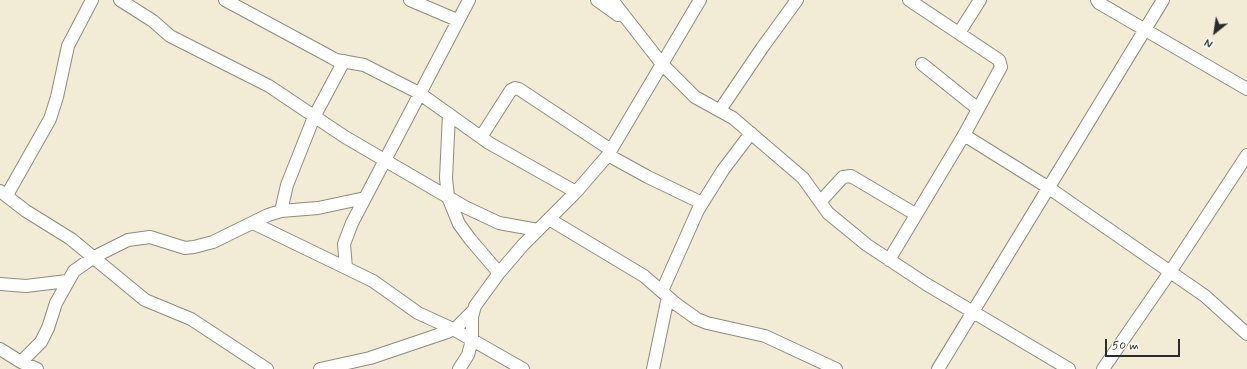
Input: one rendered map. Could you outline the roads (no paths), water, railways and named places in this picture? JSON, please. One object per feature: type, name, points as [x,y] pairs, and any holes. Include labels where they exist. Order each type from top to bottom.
[{"type":"street","points":[[92,0],[68,46],[57,97],[50,119],[4,193],[26,211],[71,239],[145,300],[192,319],[267,369]]},
{"type":"street","points":[[120,0],[153,21],[170,36],[269,86],[345,137],[465,208],[499,223],[538,230]]},
{"type":"street","points":[[225,0],[326,55],[344,61],[364,65],[419,93],[481,137],[576,192]]},
{"type":"street","points":[[410,0],[457,20]]},
{"type":"street","points":[[346,268],[344,244],[365,198],[457,20],[469,0]]},
{"type":"street","points":[[597,0],[629,22]]},
{"type":"street","points":[[612,0],[662,64],[694,97],[734,118],[803,178],[828,213],[888,260],[1069,369]]},
{"type":"street","points":[[320,369],[370,358],[453,329],[473,311],[499,273],[538,230],[576,192],[610,152],[700,0]]},
{"type":"street","points":[[720,110],[797,0]]},
{"type":"street","points":[[888,260],[964,135],[1000,71],[999,60],[909,0]]},
{"type":"street","points":[[958,33],[980,0]]},
{"type":"street","points":[[1097,0],[1099,3],[1247,89]]},
{"type":"street","points":[[938,369],[1163,0]]},
{"type":"street","points":[[281,211],[287,185],[314,117],[344,61]]},
{"type":"street","points":[[922,64],[978,109]]},
{"type":"street","points":[[481,137],[512,90],[515,88],[648,177],[702,203]]},
{"type":"street","points":[[450,114],[446,178],[448,197],[459,224],[499,273]]},
{"type":"street","points":[[653,369],[665,294],[702,203],[723,170],[751,133]]},
{"type":"street","points":[[964,135],[1049,188],[1209,299],[1247,334]]},
{"type":"street","points":[[1103,369],[1170,272],[1247,155]]},
{"type":"street","points":[[820,202],[843,177],[851,176],[915,214]]},
{"type":"street","points":[[21,362],[40,342],[67,281],[77,268],[94,257],[128,240],[150,237],[185,248],[194,247],[213,242],[281,211],[318,208],[365,198]]},
{"type":"street","points":[[549,219],[644,276],[697,318],[707,323],[765,336],[836,369]]},
{"type":"street","points":[[253,223],[384,287],[418,313],[453,329],[522,369]]},
{"type":"street","points":[[0,284],[26,286],[67,281]]},
{"type":"street","points":[[459,369],[468,355],[472,340],[473,311]]},
{"type":"street","points":[[0,349],[21,362],[37,369]]}]
